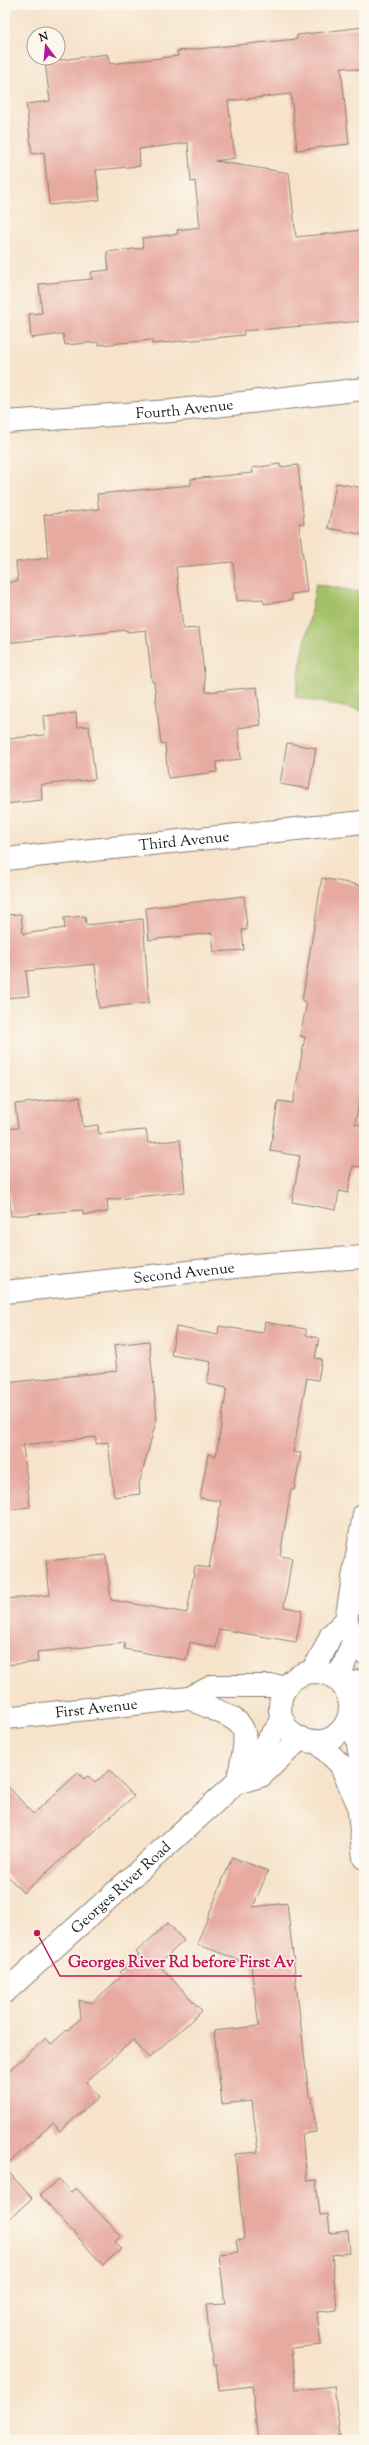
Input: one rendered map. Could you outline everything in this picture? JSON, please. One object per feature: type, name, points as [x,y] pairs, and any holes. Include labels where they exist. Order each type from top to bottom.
[{"type":"street","name":"Fourth Avenue","points":[[5,422],[171,411],[364,389]]},
{"type":"street","name":"Third Avenue","points":[[5,859],[364,822]]},
{"type":"street","name":"Second Avenue","points":[[5,1292],[253,1265],[364,1257]]},
{"type":"street","points":[[339,1682],[343,1667],[355,1637],[364,1514]]},
{"type":"street","points":[[311,1672],[321,1657],[331,1635],[355,1637]]},
{"type":"street","points":[[358,1804],[340,1764],[308,1740],[293,1734],[283,1720],[281,1702],[287,1686],[298,1677],[311,1672],[328,1674],[339,1682],[350,1702],[360,1756],[358,1804],[364,1858]]},
{"type":"street","points":[[339,1682],[364,1680]]},
{"type":"street","name":"First Avenue","points":[[5,1718],[189,1698],[213,1686],[287,1686]]},
{"type":"street","name":"First Avenue","points":[[189,1698],[233,1716],[245,1733],[246,1747],[236,1783]]},
{"type":"street","points":[[308,1740],[331,1738],[353,1717]]},
{"type":"street","name":"Georges River Road","points":[[5,1992],[236,1783],[283,1720]]},
{"type":"street","name":"Georges River Road","points":[[236,1783],[261,1776],[308,1740]]},
{"type":"green space","points":[[316,584],[364,593],[364,711],[295,697]]},
{"type":"building","points":[[364,27],[364,71],[341,67],[349,144],[297,150],[291,94],[228,101],[235,158],[215,161],[289,173],[296,237],[364,230],[364,321],[243,331],[244,335],[152,344],[152,340],[99,345],[99,342],[65,345],[63,334],[31,338],[29,314],[42,313],[39,284],[92,279],[91,272],[109,270],[107,252],[143,248],[142,238],[178,234],[177,230],[200,227],[195,181],[191,182],[188,143],[139,149],[140,166],[96,170],[100,200],[49,205],[44,152],[32,154],[26,104],[50,101],[46,66],[66,66],[66,59],[107,54],[110,64],[178,56],[177,51],[297,39],[297,35]]},
{"type":"building","points":[[280,464],[280,467],[298,465],[304,524],[299,523],[307,592],[291,594],[292,600],[264,604],[263,599],[237,601],[233,562],[176,567],[183,629],[199,628],[206,692],[257,687],[261,725],[238,728],[241,759],[216,762],[217,772],[168,778],[165,743],[161,744],[146,630],[127,632],[127,630],[5,643],[5,583],[18,581],[16,562],[48,558],[44,515],[99,509],[97,494],[191,485],[191,479],[253,473],[252,468]]},
{"type":"building","points":[[336,483],[364,488],[364,535],[328,528]]},
{"type":"building","points":[[76,713],[77,727],[89,726],[95,779],[41,785],[42,800],[5,804],[5,739],[45,735],[43,716]]},
{"type":"building","points":[[287,743],[316,748],[309,789],[280,784]]},
{"type":"building","points":[[322,878],[364,886],[364,1076],[355,1124],[364,1125],[364,1146],[360,1167],[353,1166],[348,1193],[339,1191],[336,1210],[292,1202],[300,1156],[270,1151],[278,1101],[293,1103],[305,1037],[300,1036],[307,1002],[302,1001]]},
{"type":"building","points":[[244,896],[247,930],[242,930],[244,950],[214,952],[212,933],[149,940],[146,908]]},
{"type":"building","points":[[21,914],[23,934],[65,928],[64,918],[85,916],[86,925],[143,919],[149,1003],[99,1008],[95,964],[26,971],[29,996],[5,998],[5,915]]},
{"type":"building","points":[[80,1097],[83,1127],[98,1125],[99,1134],[146,1130],[148,1143],[180,1140],[185,1192],[107,1200],[108,1212],[83,1215],[83,1210],[11,1216],[7,1171],[5,1171],[5,1129],[18,1128],[15,1104]]},
{"type":"building","points":[[265,1322],[306,1329],[306,1335],[319,1338],[315,1358],[322,1359],[318,1380],[307,1378],[293,1452],[301,1453],[294,1490],[291,1489],[280,1556],[292,1558],[284,1607],[302,1610],[296,1642],[219,1629],[216,1648],[190,1642],[186,1660],[124,1649],[125,1643],[37,1652],[38,1662],[5,1665],[5,1599],[50,1595],[46,1561],[106,1555],[111,1600],[187,1613],[195,1566],[209,1568],[221,1501],[200,1498],[208,1454],[216,1456],[227,1388],[207,1384],[211,1362],[171,1355],[176,1327],[218,1335],[219,1326],[263,1333]]},
{"type":"building","points":[[149,1341],[157,1418],[139,1484],[140,1494],[114,1497],[108,1442],[96,1444],[96,1437],[23,1445],[30,1507],[5,1510],[5,1383],[117,1371],[114,1345]]},
{"type":"building","points":[[109,1770],[134,1796],[23,1893],[5,1873],[5,1783],[33,1814],[78,1773],[84,1779],[88,1776],[95,1783]]},
{"type":"building","points":[[232,1857],[268,1871],[253,1907],[287,1903],[309,2097],[312,2097],[316,2132],[302,2134],[307,2181],[316,2180],[320,2215],[328,2214],[330,2233],[348,2231],[350,2253],[332,2255],[337,2310],[317,2312],[321,2345],[292,2348],[296,2390],[334,2386],[340,2437],[313,2440],[258,2440],[252,2386],[219,2390],[216,2365],[213,2365],[206,2305],[225,2304],[219,2254],[238,2252],[236,2240],[244,2239],[235,2154],[258,2152],[252,2101],[222,2104],[214,2031],[259,2026],[251,1965],[197,1944]]},
{"type":"building","points":[[168,1923],[184,1941],[158,1964],[202,2011],[149,2058],[133,2040],[86,2082],[99,2097],[60,2131],[53,2123],[5,2166],[5,2074],[46,2038],[51,2044],[81,2018],[79,2000],[92,2003],[123,1975],[120,1972],[139,1955],[136,1952]]},
{"type":"building","points":[[5,2168],[32,2198],[5,2223]]},
{"type":"building","points":[[59,2179],[71,2192],[76,2188],[121,2236],[115,2242],[121,2249],[103,2265],[40,2195]]},
{"type":"place","name":"Georges River Rd before First Av","points":[[37,1933]]}]
